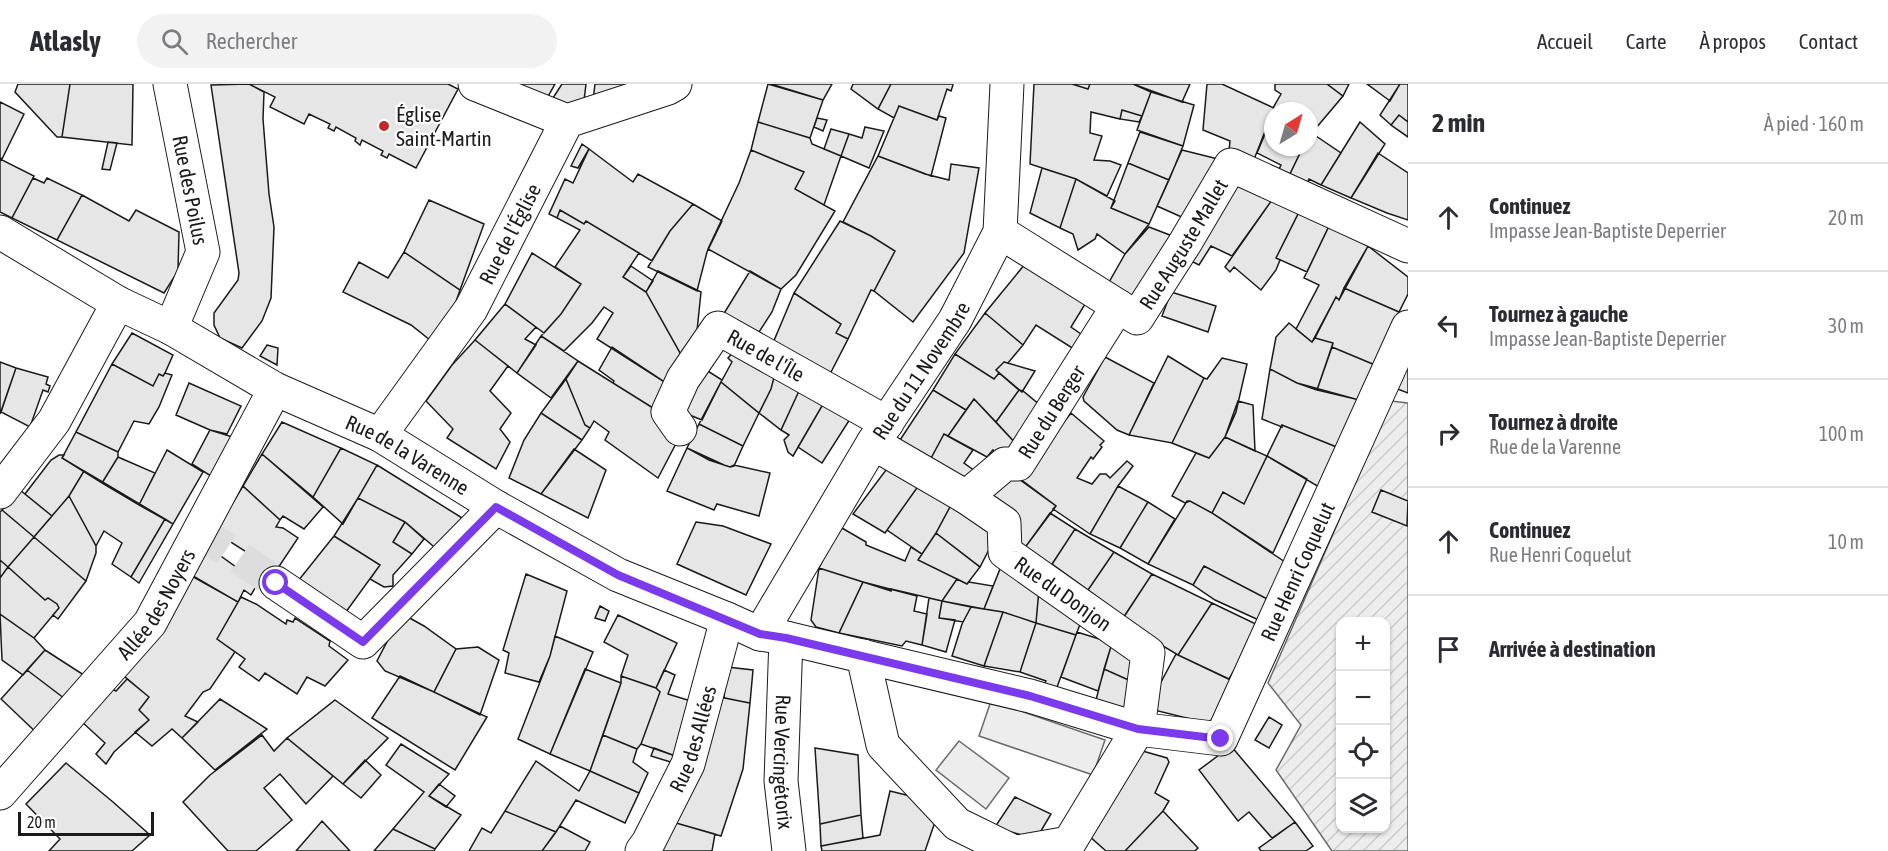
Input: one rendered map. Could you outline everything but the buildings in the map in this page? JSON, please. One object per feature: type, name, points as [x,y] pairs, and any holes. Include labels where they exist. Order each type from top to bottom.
[{"type":"street","name":"Rue des Poilus","points":[[170,84],[203,252],[171,328]]},
{"type":"street","points":[[475,84],[567,121],[675,84]]},
{"type":"street","name":"Rue du 11 Novembre","points":[[773,636],[880,433],[955,320],[1000,232],[1003,86]]},
{"type":"street","name":"Rue de l'Église","points":[[380,435],[471,309],[567,121]]},
{"type":"street","name":"Rue Auguste Mallet","points":[[1000,232],[1137,318],[1231,165],[1408,246]]},
{"type":"street","name":"Rue de la Varenne","points":[[0,232],[118,303],[171,328],[275,389],[380,435],[496,507],[618,575],[773,636],[1030,696],[1138,729]]},
{"type":"street","points":[[0,492],[54,421],[118,303]]},
{"type":"street","name":"Rue du Berger","points":[[966,497],[1005,464],[1018,464],[1118,306]]},
{"type":"street","name":"Rue Henri Coquelut","points":[[1138,729],[1221,739],[1408,327]]},
{"type":"street","name":"Rue de l'Île","points":[[681,429],[668,412],[683,379],[718,328],[880,433]]},
{"type":"street","name":"Allée des Noyers","points":[[0,793],[150,623],[275,389]]},
{"type":"street","name":"Rue du Donjon","points":[[880,433],[1004,523],[1005,552],[1148,653],[1138,729]]},
{"type":"street","points":[[276,583],[363,642],[496,507]]},
{"type":"street","name":"Rue des Allées","points":[[642,851],[688,764],[727,619]]},
{"type":"street","name":"Rue Vercingétorix","points":[[773,636],[781,781],[789,851]]},
{"type":"street","points":[[863,656],[884,745],[957,824],[1012,851]]},
{"type":"street","points":[[1023,851],[1069,843],[1138,729]]},
{"type":"shaded area","points":[[1391,401],[1408,403],[1408,851],[1332,851],[1276,770],[1301,725],[1268,683]]},
{"type":"shaded area","points":[[991,701],[1105,740],[1093,775],[979,736]]},
{"type":"shaded area","points":[[959,741],[1009,778],[986,809],[936,770]]},
{"type":"tunnel","points":[[198,533],[225,548],[276,583]]},
{"type":"place","name":"Église Saint-Martin","points":[[384,126]]},
{"type":"route","points":[[276,583],[363,642],[496,507],[618,575],[760,634],[786,638],[1030,696],[1138,729],[1221,739]]}]
